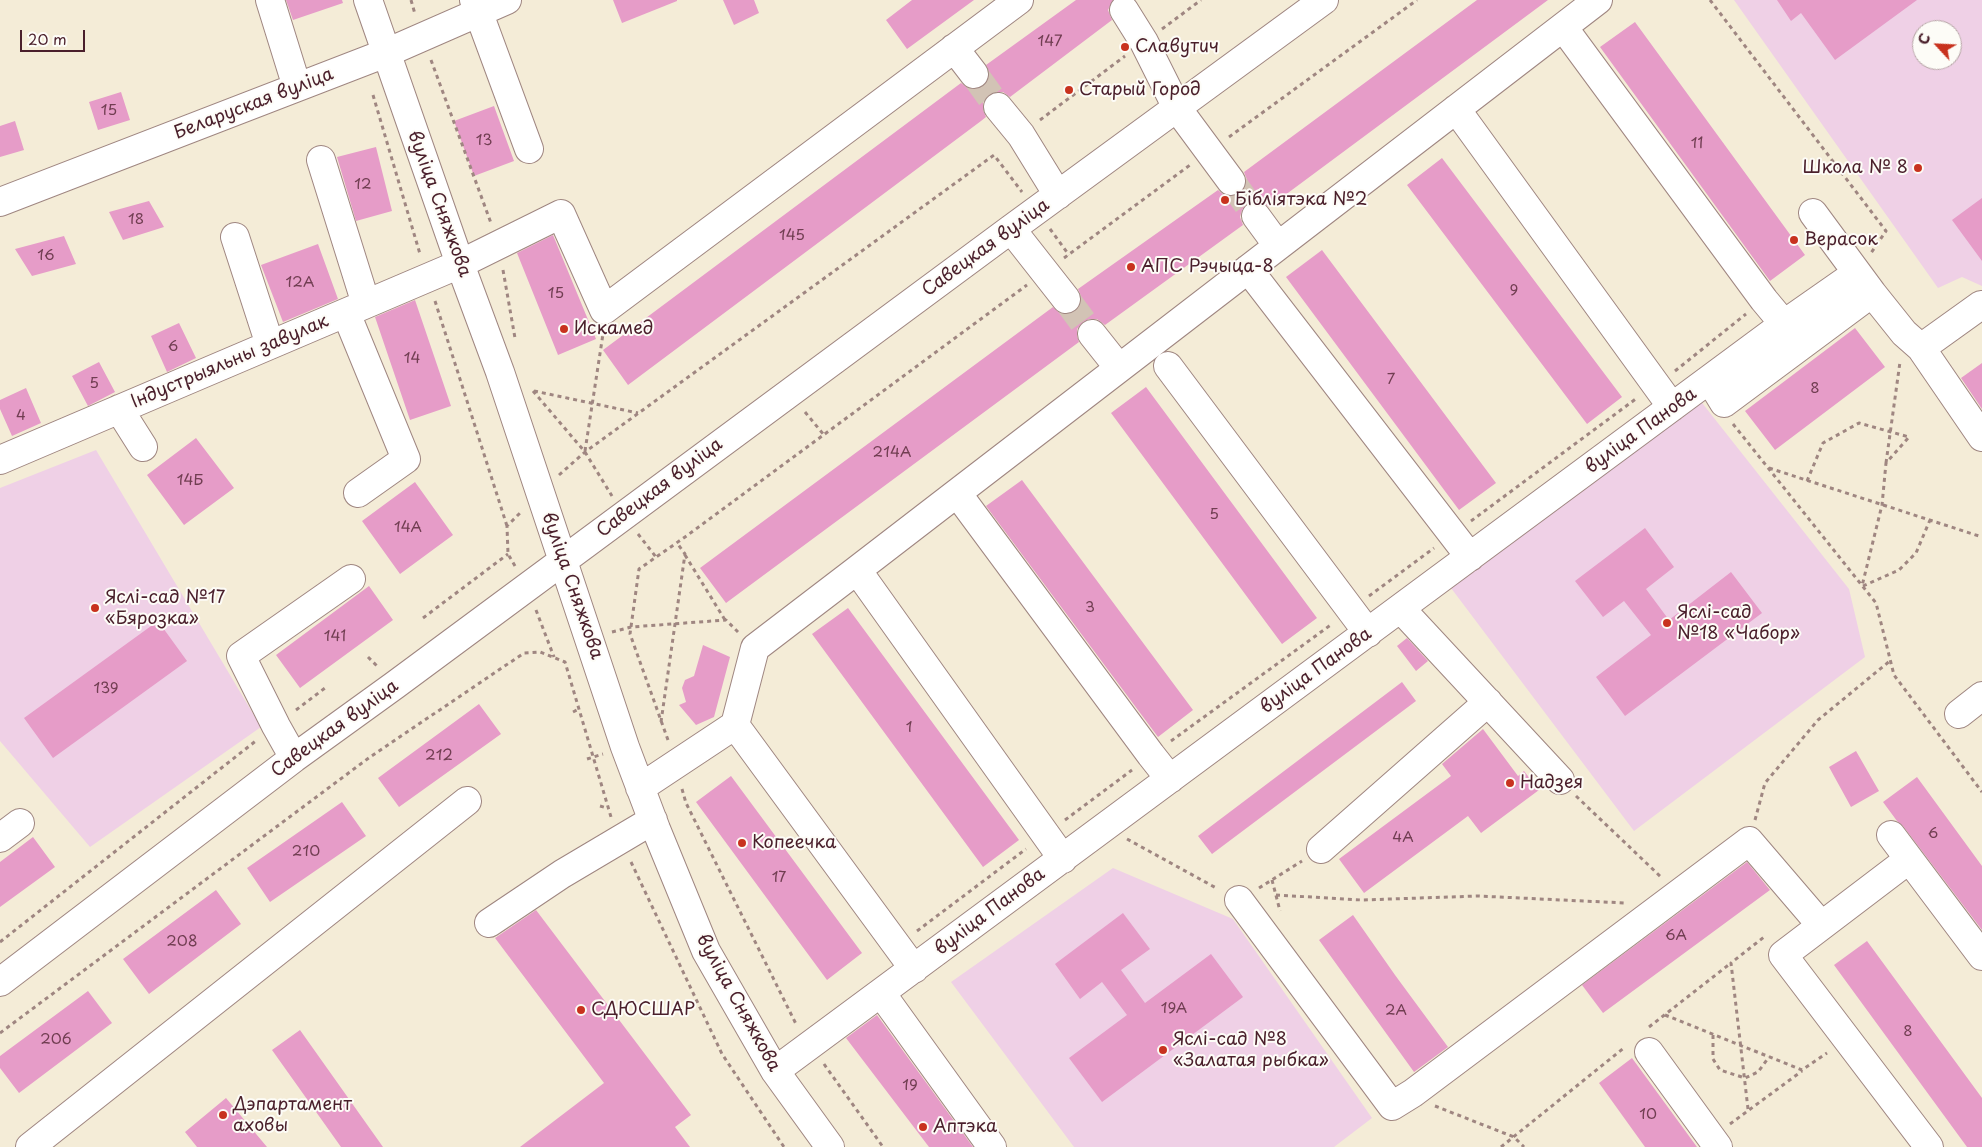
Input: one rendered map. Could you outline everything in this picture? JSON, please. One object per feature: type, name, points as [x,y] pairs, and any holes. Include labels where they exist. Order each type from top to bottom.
[{"type":"street","points":[[270,0],[297,87]]},
{"type":"street","name":"вуліца Сняжкова","points":[[368,0],[460,264],[500,372],[640,788],[706,951],[775,1071],[830,1147]]},
{"type":"street","name":"Беларуская вуліца","points":[[0,202],[386,53],[423,37],[476,6],[506,0]]},
{"type":"street","points":[[604,310],[1019,0]]},
{"type":"street","name":"Савецкая вуліца","points":[[0,982],[294,758],[563,562],[1011,228],[1324,0]]},
{"type":"street","points":[[640,788],[735,726],[755,648],[1598,0]]},
{"type":"street","points":[[476,6],[529,149]]},
{"type":"street","points":[[1124,10],[1144,42],[1177,108],[1231,181]]},
{"type":"street","points":[[1563,27],[1764,300],[1784,324]]},
{"type":"street","points":[[954,48],[974,74]]},
{"type":"street","points":[[998,107],[1021,135],[1058,195]]},
{"type":"street","points":[[1456,109],[1672,407]]},
{"type":"street","points":[[321,160],[356,308],[406,459],[358,493]]},
{"type":"street","points":[[1813,212],[1865,283],[1912,341],[1982,437]]},
{"type":"street","name":"Індустрыяльны завулак","points":[[0,460],[460,264],[561,214],[604,310]]},
{"type":"street","points":[[1256,216],[1278,246]]},
{"type":"street","points":[[1011,228],[1066,298]]},
{"type":"street","points":[[235,237],[270,345]]},
{"type":"street","points":[[1248,269],[1470,558]]},
{"type":"street","points":[[1706,383],[1724,403],[1865,283]]},
{"type":"street","name":"вуліца Панова","points":[[775,1071],[1784,324],[1865,283]]},
{"type":"street","points":[[1912,341],[1981,305]]},
{"type":"street","points":[[1092,334],[1119,368]]},
{"type":"street","points":[[1168,366],[1368,633]]},
{"type":"street","points":[[119,409],[143,447]]},
{"type":"street","points":[[956,493],[1170,779]]},
{"type":"street","points":[[856,570],[1063,859]]},
{"type":"street","points":[[294,758],[241,656],[351,578]]},
{"type":"street","points":[[1401,609],[1560,780]]},
{"type":"street","points":[[1959,714],[1982,696]]},
{"type":"street","points":[[1321,849],[1488,702]]},
{"type":"street","points":[[735,726],[914,969]]},
{"type":"street","points":[[30,1147],[467,801]]},
{"type":"street","points":[[489,923],[562,874],[653,820]]},
{"type":"street","points":[[1891,834],[1908,860],[1982,956]]},
{"type":"street","points":[[1239,900],[1392,1106],[1413,1093],[1749,841],[1821,925]]},
{"type":"street","points":[[1908,860],[1783,955],[1929,1147]]},
{"type":"street","points":[[881,993],[992,1147]]},
{"type":"street","points":[[1641,1043],[1715,1143]]},
{"type":"path","points":[[411,0],[499,246],[516,341]]},
{"type":"path","points":[[554,657],[527,587],[508,554],[507,526],[540,491],[585,452],[994,155],[1201,0]]},
{"type":"path","points":[[875,1147],[882,1145],[792,1019],[686,804],[677,765],[630,634],[639,569],[1417,0]]},
{"type":"path","points":[[1710,0],[1886,231],[1865,283]]},
{"type":"path","points":[[994,155],[1069,255]]},
{"type":"path","points":[[585,452],[605,318],[604,310]]},
{"type":"path","points":[[1862,586],[1882,505],[1891,432],[1912,341]]},
{"type":"path","points":[[1685,363],[1706,383]]},
{"type":"path","points":[[638,413],[533,391],[585,452],[624,515],[656,558]]},
{"type":"path","points":[[800,416],[805,412],[824,435]]},
{"type":"path","points":[[1732,423],[1876,603],[1894,674],[1982,792]]},
{"type":"path","points":[[1807,481],[1823,443],[1859,423],[1910,438],[1886,463]]},
{"type":"path","points":[[1768,468],[1982,537]]},
{"type":"path","points":[[1862,586],[1899,570],[1916,553],[1930,520]]},
{"type":"path","points":[[677,542],[726,620],[755,648]]},
{"type":"path","points":[[423,618],[508,554]]},
{"type":"path","points":[[661,722],[685,554]]},
{"type":"path","points":[[566,662],[610,632],[631,627],[726,620]]},
{"type":"path","points":[[0,1033],[370,757],[524,653],[540,652],[566,662]]},
{"type":"path","points":[[1749,841],[1765,783],[1818,720],[1890,660]]},
{"type":"path","points":[[566,662],[607,808],[621,840],[722,1054],[784,1147]]},
{"type":"path","points":[[0,942],[325,688]]},
{"type":"path","points":[[574,712],[579,709]]},
{"type":"path","points":[[1560,780],[1679,894]]},
{"type":"path","points":[[600,806],[607,808]]},
{"type":"path","points":[[1239,900],[1321,849]]},
{"type":"path","points":[[1272,880],[1281,914]]},
{"type":"path","points":[[1276,895],[1362,900],[1478,896],[1622,904],[1631,902]]},
{"type":"path","points":[[1501,1147],[1641,1043],[1664,1015],[1768,934]]},
{"type":"path","points":[[1731,963],[1748,1109]]},
{"type":"path","points":[[1664,1015],[1802,1070]]},
{"type":"path","points":[[1713,1034],[1713,1059],[1720,1070],[1745,1078],[1758,1072],[1769,1057]]},
{"type":"path","points":[[1715,1143],[1748,1109],[1847,1039]]},
{"type":"path","points":[[1426,1103],[1514,1137],[1524,1147]]},
{"type":"shaded area","name":"Школа № 8","points":[[1734,0],[1982,0],[1982,286],[1962,277],[1938,288]]},
{"type":"shaded area","name":"Яслі-сад №18 «Чабор»","points":[[1699,399],[1849,589],[1865,657],[1634,831],[1451,588]]},
{"type":"shaded area","name":"Яслі-сад №17 «Бярозка»","points":[[96,450],[261,727],[90,847],[0,741],[0,488]]},
{"type":"shaded area","name":"Яслі-сад №8 «Залатая рыбка»","points":[[1113,868],[1233,919],[1372,1118],[1334,1147],[1074,1147],[951,982]]},
{"type":"building","points":[[286,0],[342,0],[343,3],[293,20]]},
{"type":"building","points":[[613,0],[677,0],[677,1],[622,23]]},
{"type":"building","points":[[723,0],[754,0],[759,13],[734,25]]},
{"type":"building","points":[[912,0],[974,0],[907,49],[886,20]]},
{"type":"building","points":[[1076,0],[1113,0],[1108,10],[1112,20],[1010,97],[1003,92],[988,95],[983,102],[983,110],[986,117],[628,385],[603,350],[961,83],[969,89],[983,87],[989,79],[989,71],[986,65]]},
{"type":"building","points":[[1477,0],[1548,0],[1269,207],[1255,200],[1247,203],[1240,217],[1243,225],[1105,325],[1097,319],[1089,319],[1083,322],[1077,329],[1079,342],[726,603],[700,568],[1053,307],[1061,314],[1075,312],[1081,304],[1081,296],[1078,289],[1218,190],[1224,195],[1232,197],[1241,193],[1247,180],[1244,172]]},
{"type":"building","points":[[1777,0],[1917,0],[1835,60],[1801,13],[1791,21]]},
{"type":"building","points":[[1635,22],[1805,255],[1770,281],[1600,47]]},
{"type":"building","points":[[121,92],[130,120],[98,130],[89,102]]},
{"type":"building","points":[[494,106],[514,161],[474,176],[454,121]]},
{"type":"building","points":[[15,121],[24,150],[0,157],[0,126]]},
{"type":"building","points":[[376,147],[392,211],[356,221],[337,157]]},
{"type":"building","points":[[1442,158],[1622,397],[1587,424],[1407,185]]},
{"type":"building","points":[[1982,198],[1982,261],[1952,220]]},
{"type":"building","points":[[149,201],[164,227],[123,240],[109,212]]},
{"type":"building","points":[[553,235],[596,339],[558,355],[517,253]]},
{"type":"building","points":[[64,236],[76,264],[32,276],[15,249]]},
{"type":"building","points":[[318,244],[338,299],[283,322],[261,265]]},
{"type":"building","points":[[1322,250],[1496,483],[1459,510],[1286,277]]},
{"type":"building","points":[[415,300],[451,406],[410,420],[375,317]]},
{"type":"building","points":[[179,323],[196,358],[167,372],[151,336]]},
{"type":"building","points":[[1855,328],[1885,367],[1775,450],[1745,411]]},
{"type":"building","points":[[99,362],[115,392],[88,406],[72,376]]},
{"type":"building","points":[[1982,363],[1982,409],[1961,378]]},
{"type":"building","points":[[1146,387],[1317,618],[1282,644],[1111,413]]},
{"type":"building","points":[[26,388],[41,423],[12,436],[0,409],[0,400]]},
{"type":"building","points":[[196,438],[234,488],[184,525],[147,475]]},
{"type":"building","points":[[1022,480],[1193,710],[1158,737],[986,506]]},
{"type":"building","points":[[415,482],[453,535],[400,574],[362,521]]},
{"type":"building","points":[[1645,528],[1674,567],[1646,589],[1669,620],[1731,572],[1762,613],[1625,716],[1596,677],[1651,635],[1624,601],[1603,617],[1575,581]]},
{"type":"building","points":[[369,586],[393,620],[300,688],[276,655]]},
{"type":"building","points":[[848,608],[1019,840],[983,867],[812,634]]},
{"type":"building","points":[[158,621],[187,661],[53,758],[24,718]]},
{"type":"building","points":[[1407,638],[1428,661],[1416,671],[1397,646]]},
{"type":"building","points":[[703,645],[730,657],[714,717],[696,725],[679,705],[686,702],[682,688],[685,680],[694,676]]},
{"type":"building","points":[[1402,682],[1416,701],[1212,854],[1198,836]]},
{"type":"building","points":[[479,704],[501,734],[399,807],[378,778]]},
{"type":"building","points":[[1483,729],[1518,776],[1524,771],[1539,790],[1481,833],[1468,816],[1364,893],[1339,859],[1451,776],[1442,764]]},
{"type":"building","points":[[1856,751],[1879,791],[1851,807],[1829,767]]},
{"type":"building","points":[[731,776],[862,953],[827,980],[696,802]]},
{"type":"building","points":[[1917,777],[1982,866],[1982,930],[1883,802]]},
{"type":"building","points":[[342,802],[366,836],[270,902],[247,868]]},
{"type":"building","points":[[33,837],[55,867],[0,907],[0,862]]},
{"type":"building","points":[[1747,862],[1770,890],[1603,1013],[1582,985]]},
{"type":"building","points":[[216,890],[241,924],[149,994],[123,959]]},
{"type":"building","name":"СДЮСШАР","points":[[536,910],[691,1115],[675,1127],[690,1147],[520,1147],[604,1083],[495,938]]},
{"type":"building","points":[[1123,913],[1150,949],[1121,970],[1145,1003],[1211,954],[1243,997],[1102,1102],[1069,1058],[1127,1015],[1102,982],[1080,999],[1055,964]]},
{"type":"building","points":[[1353,915],[1448,1047],[1414,1072],[1319,940]]},
{"type":"building","points":[[1867,941],[1982,1098],[1982,1147],[1967,1147],[1834,965]]},
{"type":"building","points":[[88,991],[112,1023],[19,1093],[0,1068],[0,1056]]},
{"type":"building","points":[[877,1015],[973,1147],[929,1147],[846,1038]]},
{"type":"building","points":[[300,1030],[383,1147],[341,1147],[272,1050]]},
{"type":"building","points":[[1632,1058],[1697,1147],[1645,1147],[1599,1083]]},
{"type":"building","name":"Дэпартамент аховы","points":[[226,1098],[267,1147],[197,1147],[185,1132]]},
{"type":"tunnel","points":[[974,74],[998,107]]},
{"type":"tunnel","points":[[1231,181],[1256,216]]},
{"type":"tunnel","points":[[1066,299],[1092,334]]},
{"type":"place","name":"Славутич","points":[[1125,47]]},
{"type":"place","name":"Старый Город","points":[[1069,90]]},
{"type":"place","name":"Школа № 8","points":[[1918,168]]},
{"type":"place","name":"Бібліятэка №2","points":[[1225,200]]},
{"type":"place","name":"Верасок","points":[[1794,240]]},
{"type":"place","name":"АПС Рэчыца-8","points":[[1131,267]]},
{"type":"place","name":"Искамед","points":[[564,329]]},
{"type":"place","name":"Яслі-сад №17 «Бярозка»","points":[[95,608]]},
{"type":"place","name":"Яслі-сад №18 «Чабор»","points":[[1667,623]]},
{"type":"place","name":"Надзея","points":[[1510,783]]},
{"type":"place","name":"Копеечка","points":[[742,843]]},
{"type":"place","name":"СДЮСШАР","points":[[581,1010]]},
{"type":"place","name":"Яслі-сад №8 «Залатая рыбка»","points":[[1163,1050]]},
{"type":"place","name":"Дэпартамент аховы","points":[[223,1115]]},
{"type":"place","name":"Аптэка","points":[[923,1127]]}]
